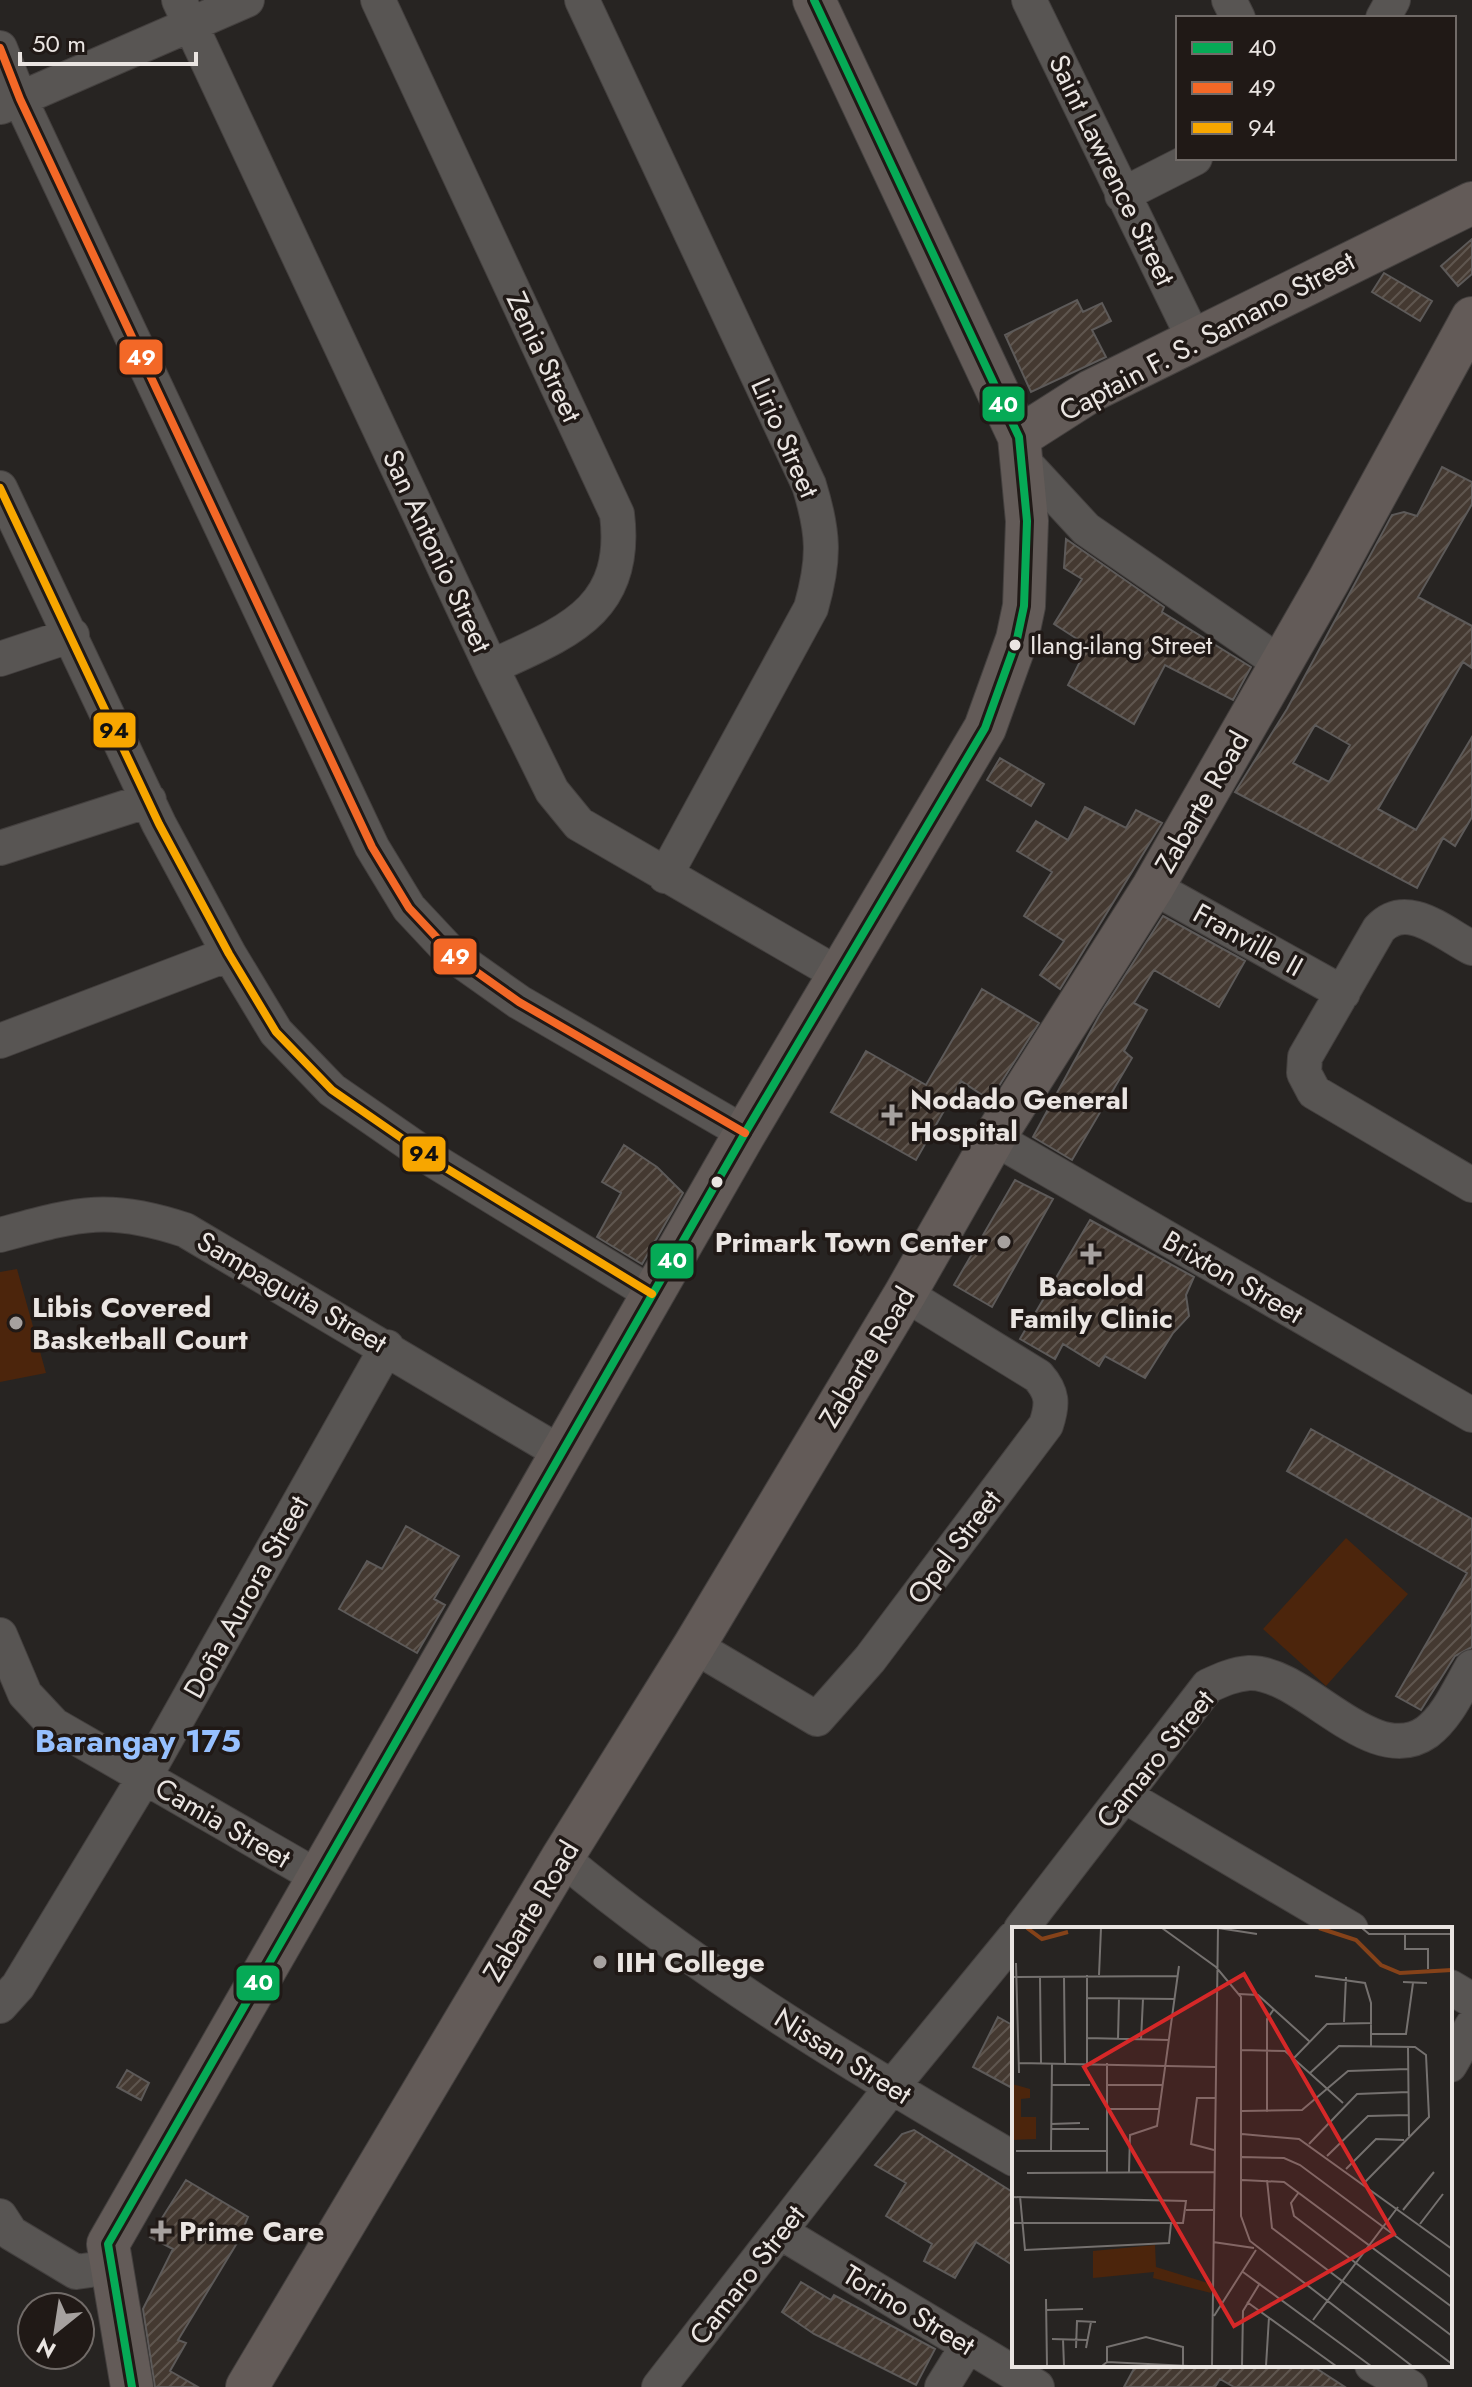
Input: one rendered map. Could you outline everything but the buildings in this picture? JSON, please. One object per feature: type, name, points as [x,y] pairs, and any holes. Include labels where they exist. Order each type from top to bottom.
[{"type":"main road","points":[[132,2387],[108,2244],[745,1133],[985,728],[1024,606],[1027,521],[1021,449],[814,0]]},
{"type":"main road","name":"Captain F. S. Samano Street","points":[[1021,449],[1091,391],[1472,203]]},
{"type":"main road","name":"Zabarte Road","points":[[247,2387],[562,1858],[694,1646],[905,1294],[994,1138],[1153,887],[1472,318]]},
{"type":"street","points":[[10,103],[184,13],[247,0]]},
{"type":"street","name":"Zenia Street","points":[[378,0],[617,514],[621,545],[614,578],[587,616],[547,641],[491,667]]},
{"type":"street","name":"Lirio Street","points":[[582,0],[809,485],[822,525],[822,569],[811,608],[665,876]]},
{"type":"street","name":"Saint Lawrence Street","points":[[1029,0],[1194,339]]},
{"type":"street","name":"San Antonio Street","points":[[184,13],[491,667],[560,805],[579,824],[838,974]]},
{"type":"street","points":[[0,48],[10,103],[372,847],[409,908],[454,956],[519,1002],[745,1133]]},
{"type":"street","points":[[1122,195],[1191,160]]},
{"type":"street","points":[[1021,449],[1086,529],[1280,663]]},
{"type":"street","points":[[0,488],[149,800],[229,954],[276,1032],[332,1090],[436,1162],[652,1294]]},
{"type":"street","points":[[1027,521],[1086,529]]},
{"type":"street","points":[[0,659],[72,635]]},
{"type":"street","points":[[0,848],[149,800]]},
{"type":"street","name":"Franville II","points":[[1153,887],[1343,993]]},
{"type":"street","points":[[1472,948],[1411,915],[1391,918],[1379,929],[1305,1057],[1303,1068],[1314,1092],[1472,1185]]},
{"type":"street","points":[[0,1041],[229,954]]},
{"type":"street","name":"Brixton Street","points":[[994,1138],[1472,1415]]},
{"type":"street","name":"Sampaguita Street","points":[[0,1235],[79,1213],[141,1215],[185,1230],[387,1347],[561,1453]]},
{"type":"street","name":"Opel Street","points":[[694,1646],[817,1719],[870,1659],[1046,1425],[1053,1405],[1048,1388],[1038,1376],[905,1294]]},
{"type":"street","name":"Doña Aurora Street","points":[[0,2006],[18,1986],[144,1778],[387,1347]]},
{"type":"street","name":"Camia Street","points":[[0,1635],[25,1694],[44,1716],[68,1734],[318,1877]]},
{"type":"street","name":"Camaro Street","points":[[1025,1927],[1208,1686],[1233,1675],[1251,1673],[1276,1679],[1372,1736],[1401,1741],[1424,1734],[1442,1718],[1472,1667]]},
{"type":"street","points":[[1125,1796],[1348,1927]]},
{"type":"street","name":"Nissan Street","points":[[562,1858],[716,1975],[891,2088],[1012,2158]]},
{"type":"street","name":"Camaro Street","points":[[659,2387],[782,2233],[891,2088],[1012,1943]]},
{"type":"street","points":[[1452,1988],[1472,2000]]},
{"type":"street","points":[[1452,2061],[1472,2026]]},
{"type":"street","points":[[0,2216],[11,2233],[76,2272],[111,2267]]},
{"type":"street","name":"Torino Street","points":[[782,2233],[1037,2387]]},
{"type":"street","points":[[942,2387],[968,2345]]},
{"type":"street","points":[[1375,2367],[1410,2387]]},
{"type":"shaded area","name":"Libis Covered Basketball Court","points":[[17,1269],[46,1373],[0,1382],[0,1272]]},
{"type":"shaded area","points":[[1346,1538],[1408,1594],[1326,1686],[1263,1629]]},
{"type":"transit line","name":"40","points":[[132,2387],[108,2244],[745,1133],[985,728],[1017,639],[1024,606],[1027,521],[1019,437],[814,0]]},
{"type":"transit line","name":"49","points":[[0,48],[20,99],[372,847],[409,908],[454,956],[519,1002],[745,1133]]},
{"type":"transit line","name":"94","points":[[0,488],[159,824],[229,954],[276,1032],[332,1090],[436,1162],[652,1294]]},
{"type":"place","name":"Ilang-ilang Street","points":[[1015,645]]},
{"type":"place","name":"Nodado General Hospital","points":[[892,1115]]},
{"type":"place","name":"Primark Town Center","points":[[1004,1242]]},
{"type":"place","name":"Bacolod Family Clinic","points":[[1091,1254]]},
{"type":"place","name":"Libis Covered Basketball Court","points":[[16,1323]]},
{"type":"place","name":"IIH College","points":[[600,1962]]},
{"type":"place","name":"Prime Care","points":[[161,2231]]},
{"type":"district","name":"Barangay 175","points":[[138,1741]]}]
